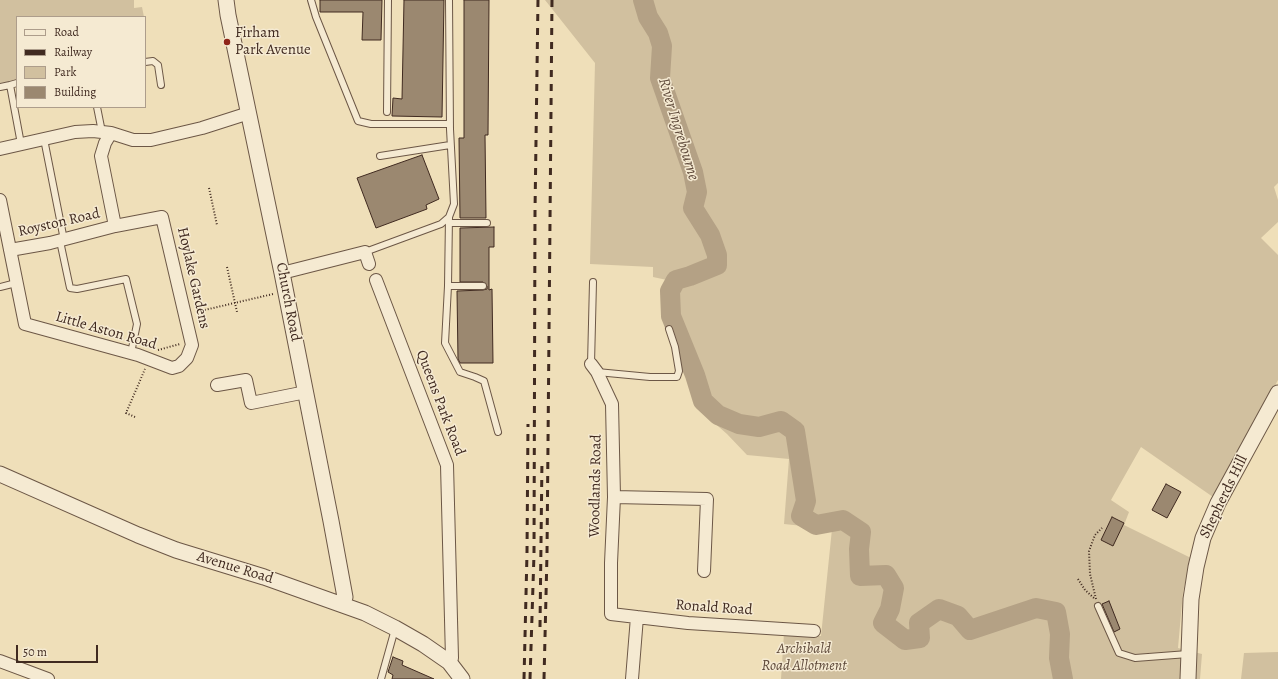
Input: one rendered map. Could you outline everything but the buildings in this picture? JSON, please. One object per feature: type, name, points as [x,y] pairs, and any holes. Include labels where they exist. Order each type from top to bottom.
[{"type":"street","name":"Church Road","points":[[226,0],[306,392],[345,597],[343,604]]},
{"type":"street","points":[[0,149],[75,132],[106,132],[133,140],[151,140],[202,128],[249,113]]},
{"type":"street","name":"Royston Road","points":[[10,250],[62,240],[114,226],[101,156],[105,144],[106,132]]},
{"type":"street","points":[[0,200],[16,283]]},
{"type":"street","name":"Hoylake Gardens","points":[[114,226],[162,217],[192,345],[187,358],[179,366]]},
{"type":"street","points":[[282,273],[365,252],[370,264]]},
{"type":"street","name":"Queens Park Road","points":[[376,280],[447,465],[452,658],[449,662]]},
{"type":"street","name":"Little Aston Road","points":[[16,283],[25,324],[139,355],[172,368],[179,366]]},
{"type":"street","name":"Woodlands Road","points":[[594,368],[612,404],[614,497],[611,563],[611,614]]},
{"type":"street","points":[[216,385],[246,380],[252,403],[306,392]]},
{"type":"street","name":"Shepherds Hill","points":[[1188,679],[1191,599],[1196,567],[1203,538],[1218,503],[1278,393]]},
{"type":"street","name":"Avenue Road","points":[[0,474],[138,536],[176,550],[264,577],[365,613],[423,644],[449,662],[461,678]]},
{"type":"street","points":[[614,497],[707,499],[704,571]]},
{"type":"street","name":"Ronald Road","points":[[611,614],[688,623],[814,631]]},
{"type":"street","points":[[632,679],[637,617]]},
{"type":"street","points":[[0,661],[48,679]]},
{"type":"lane","points":[[311,0],[316,17],[358,121],[371,124],[450,124]]},
{"type":"lane","points":[[387,112],[388,0]]},
{"type":"lane","points":[[449,0],[450,145],[454,204],[449,220],[445,343],[460,372],[475,376],[484,381],[498,432]]},
{"type":"lane","points":[[146,62],[153,61],[158,65],[161,85]]},
{"type":"lane","points":[[0,86],[16,84]]},
{"type":"lane","points":[[10,85],[21,144]]},
{"type":"lane","points":[[97,108],[106,132]]},
{"type":"lane","points":[[44,139],[70,288],[77,289],[126,278],[137,324],[139,355]]},
{"type":"lane","points":[[380,156],[450,145]]},
{"type":"lane","points":[[365,252],[449,220],[487,223]]},
{"type":"lane","points":[[593,282],[594,368],[650,377],[677,377],[679,371],[675,347],[669,329]]},
{"type":"lane","points":[[0,287],[16,283]]},
{"type":"lane","points":[[448,286],[483,286]]},
{"type":"lane","points":[[1098,606],[1119,653],[1135,658],[1188,654]]},
{"type":"lane","points":[[381,679],[395,628]]},
{"type":"path","points":[[209,188],[217,225]]},
{"type":"path","points":[[227,267],[237,312]]},
{"type":"path","points":[[185,314],[278,293]]},
{"type":"path","points":[[135,416],[126,413],[139,355],[191,341]]},
{"type":"path","points":[[1078,579],[1085,590],[1097,600],[1090,574],[1089,551],[1095,535],[1102,528]]},
{"type":"green space","points":[[0,0],[134,0],[134,8],[142,7],[144,16],[16,16],[16,81],[0,83]]},
{"type":"green space","name":"Archibald Road Allotment","points":[[545,0],[1278,0],[1278,183],[1274,187],[1278,200],[1278,222],[1261,238],[1278,255],[1278,380],[1213,497],[1141,447],[1111,500],[1129,512],[1124,525],[1191,558],[1183,592],[1178,648],[1202,654],[1200,679],[781,679],[784,633],[821,636],[832,529],[784,524],[789,459],[747,455],[727,434],[695,406],[666,312],[664,293],[667,280],[653,277],[653,267],[590,264],[595,63]]},
{"type":"green space","points":[[1278,652],[1278,679],[1241,679],[1244,653]]},
{"type":"waterway","name":"River Ingrebourne","points":[[643,0],[648,17],[658,33],[662,46],[660,78],[693,172],[697,192],[693,208],[710,235],[717,255],[717,265],[676,280],[670,291],[671,316],[695,375],[703,401],[718,415],[739,424],[759,427],[781,421],[795,431],[806,501],[801,516],[816,525],[843,520],[861,532],[859,549],[860,576],[886,575],[894,588],[890,609],[883,623],[905,640],[920,638],[919,623],[939,609],[958,616],[970,630],[1036,608],[1056,612],[1060,634],[1059,658],[1063,679]]},
{"type":"railway","points":[[530,679],[534,554],[535,212],[538,0]]},
{"type":"railway","points":[[544,679],[547,554],[552,0]]},
{"type":"railway","points":[[524,679],[528,424]]},
{"type":"railway","points":[[540,627],[542,459]]},
{"type":"place","name":"Firham Park Avenue","points":[[227,42]]}]
